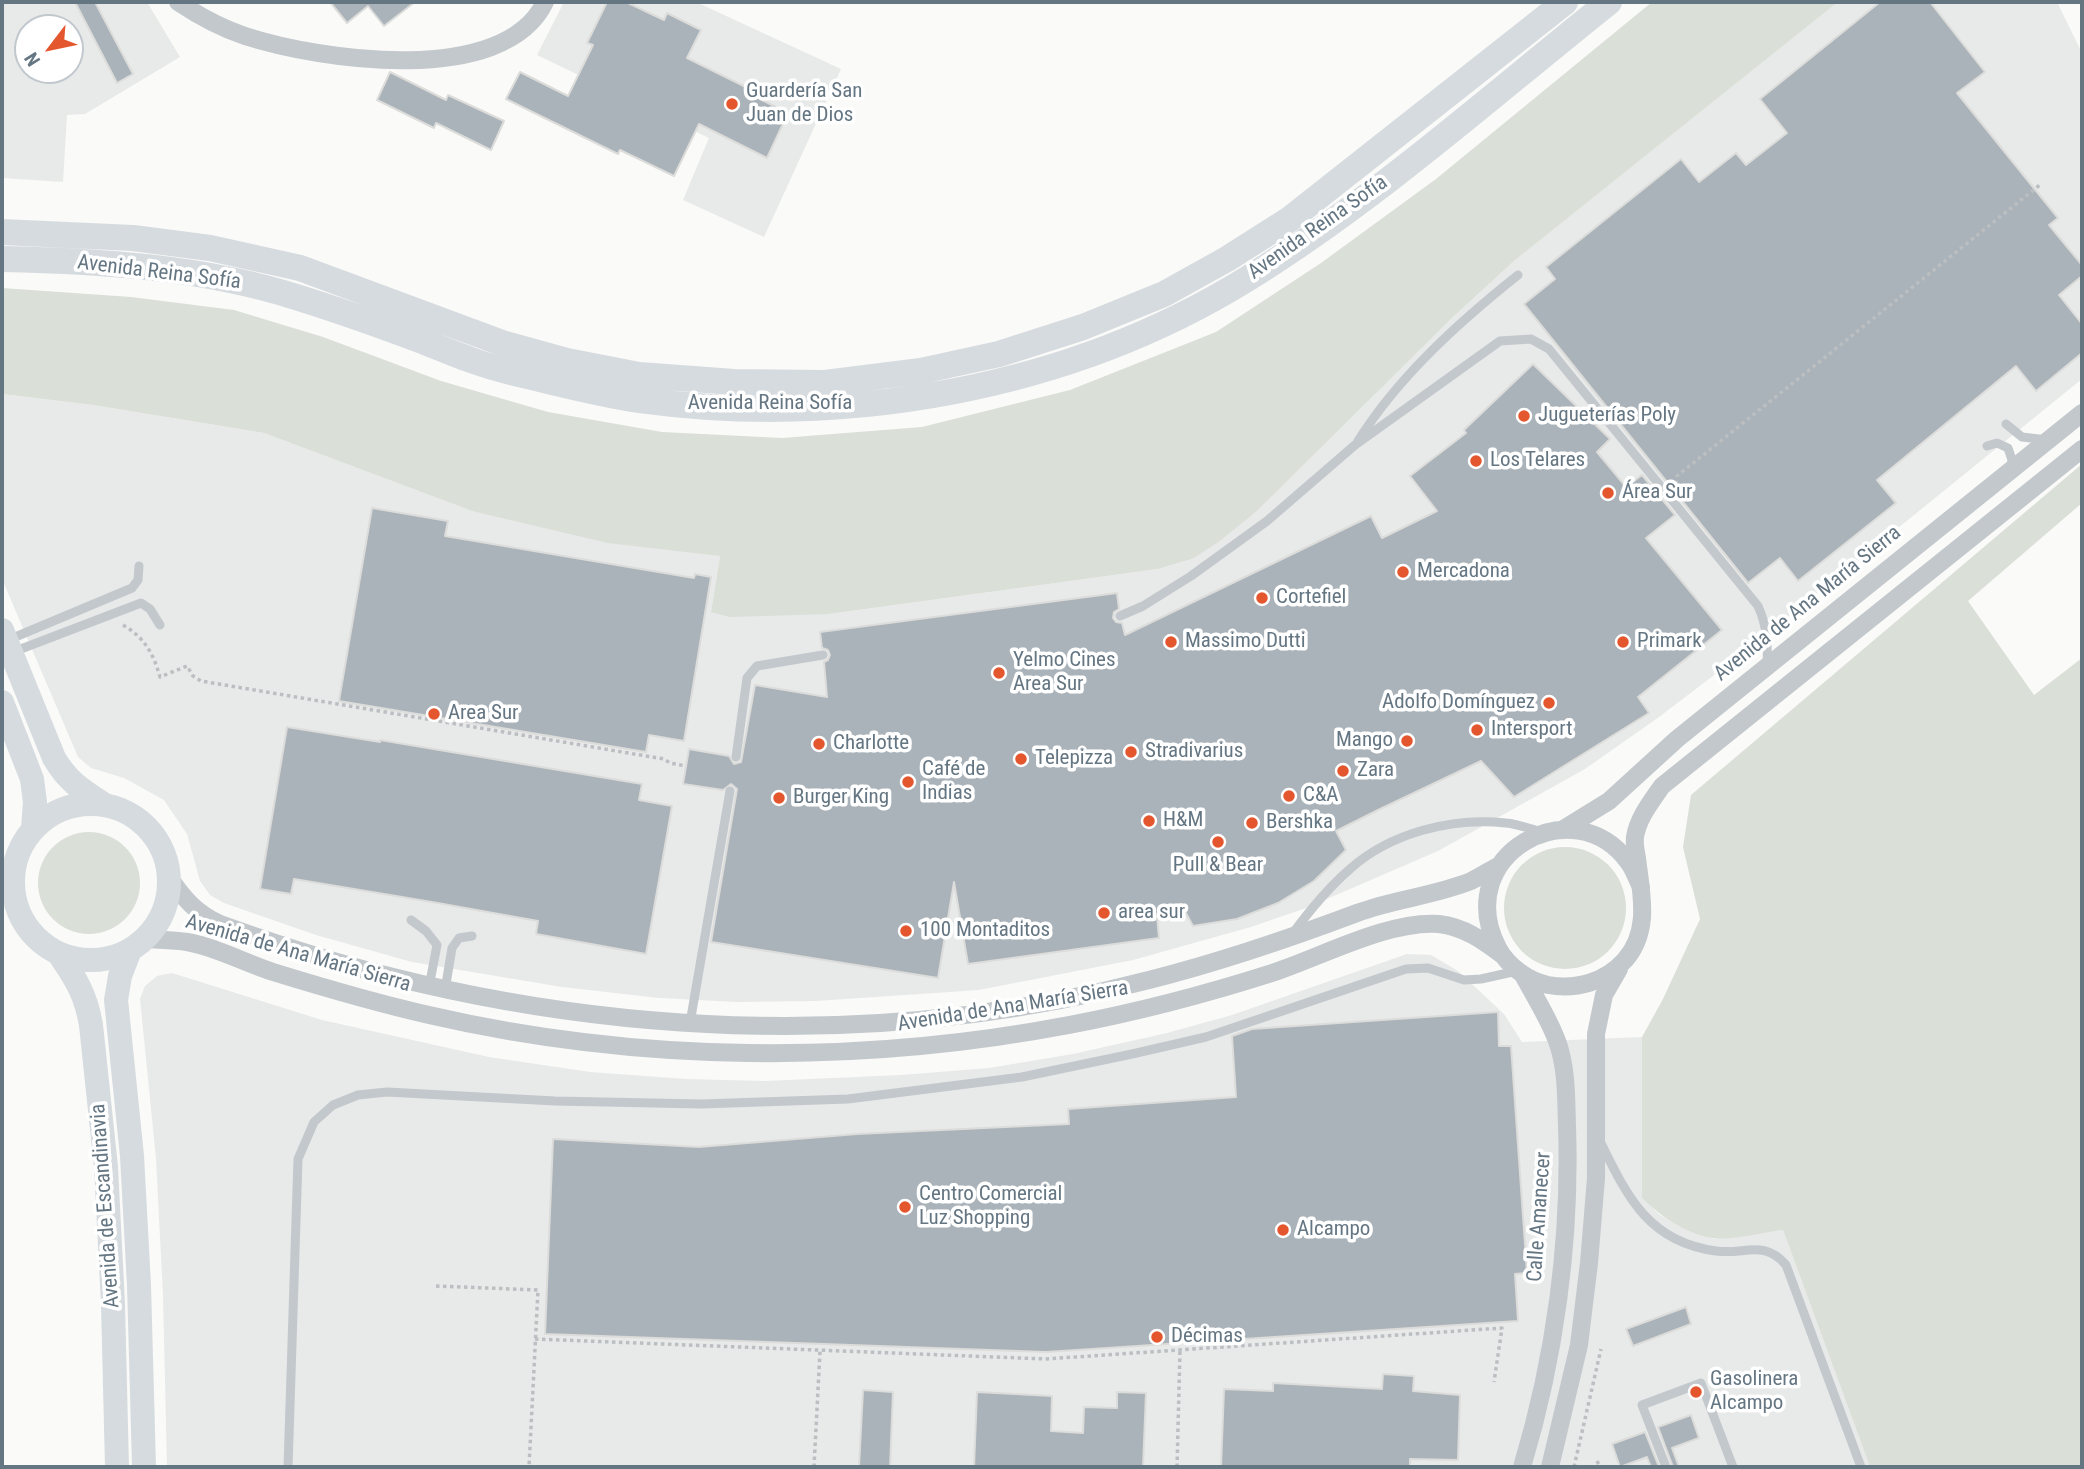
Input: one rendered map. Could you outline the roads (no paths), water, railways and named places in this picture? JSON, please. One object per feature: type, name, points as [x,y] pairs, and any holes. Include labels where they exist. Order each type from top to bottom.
[{"type":"main road","name":"Avenida Reina Sofía","points":[[2,232],[134,238],[210,248],[300,268],[502,343],[567,361],[639,375],[734,382],[825,383],[921,371],[999,354],[1083,327],[1164,294],[1227,259],[1290,219],[1565,2]]},
{"type":"main road","name":"Avenida Reina Sofía","points":[[2,259],[132,266],[210,275],[292,295],[494,368],[639,400],[734,408],[830,408],[927,396],[1008,378],[1095,353],[1177,318],[1244,281],[1306,240],[1402,168],[1609,2]]},
{"type":"street","points":[[178,2],[203,19],[244,35],[297,50],[358,58],[416,61],[492,48],[524,29],[538,16],[545,2]]},
{"type":"street","name":"Avenida de Ana María Sierra","points":[[1562,830],[1609,801],[1667,747],[2082,413]]},
{"type":"street","name":"Avenida de Ana María Sierra","points":[[138,945],[189,942],[333,991],[432,1016],[500,1029],[642,1048],[763,1053],[904,1048],[1067,1026],[1216,990],[1406,926],[1440,925],[1470,932],[1502,954],[1521,973],[1544,984],[1566,987],[1589,984],[1609,974],[1626,959],[1636,943],[1642,925],[1644,905],[1634,838],[1644,812],[1662,786],[2082,449]]},
{"type":"street","points":[[7,641],[63,774],[75,786],[106,805]]},
{"type":"street","points":[[2,702],[32,779],[35,802],[33,829]]},
{"type":"street","name":"Avenida de Escandinavia","points":[[138,945],[114,958],[77,960],[59,954],[41,942],[27,927],[17,908],[13,887],[14,866],[33,829],[49,816],[66,807],[86,804],[106,805],[125,811],[142,823],[161,848],[169,877],[167,900],[159,921],[138,945],[120,976],[116,1000],[132,1156],[144,1467]]},
{"type":"street","name":"Avenida de Ana María Sierra","points":[[169,877],[187,903],[202,916],[336,962],[437,988],[585,1015],[690,1023],[842,1024],[979,1012],[1146,981],[1289,938],[1386,903],[1473,880],[1500,865],[1519,845],[1544,833],[1562,830],[1587,833],[1611,845],[1629,863],[1641,887]]},
{"type":"street","name":"Avenida de Ana María Sierra","points":[[1500,865],[1490,886],[1487,910],[1491,933],[1502,954]]},
{"type":"street","name":"Avenida de Escandinavia","points":[[59,954],[78,981],[87,1002],[91,1025],[106,1167],[117,1467]]},
{"type":"street","points":[[1550,1467],[1579,1345],[1589,1262],[1595,1178],[1596,1034],[1604,995],[1626,959]]},
{"type":"street","name":"Calle Amanecer","points":[[1521,973],[1557,1041],[1565,1077],[1569,1177],[1552,1341],[1522,1467]]},
{"type":"lane","points":[[1355,445],[1379,407],[1454,331],[1517,275]]},
{"type":"lane","points":[[1120,616],[1143,606],[1267,521],[1355,445],[1500,341],[1531,340],[1549,349],[1758,606],[1765,623],[1768,642],[1766,667]]},
{"type":"lane","points":[[2006,424],[2022,437],[2049,440]]},
{"type":"lane","points":[[1987,446],[1997,443],[2008,448],[2012,460],[2010,472]]},
{"type":"lane","points":[[7,641],[132,588],[138,580],[139,566]]},
{"type":"lane","points":[[7,641],[141,603],[150,609],[160,625]]},
{"type":"lane","points":[[736,757],[747,678],[757,666],[823,655]]},
{"type":"lane","points":[[690,1023],[730,791]]},
{"type":"lane","points":[[1289,938],[1325,893],[1350,868],[1391,842],[1427,829],[1481,822],[1507,823],[1544,833]]},
{"type":"lane","points":[[411,920],[426,931],[437,945],[437,988]]},
{"type":"lane","points":[[437,988],[452,948],[460,938],[472,936]]},
{"type":"lane","points":[[288,1467],[298,1158],[314,1122],[333,1105],[358,1095],[387,1092],[555,1101],[702,1104],[848,1099],[1022,1077],[1206,1037],[1406,969],[1429,968],[1464,980],[1521,973]]},
{"type":"lane","points":[[1595,1131],[1636,1208],[1655,1226],[1678,1241],[1716,1252],[1765,1250],[1777,1255],[1786,1265],[1861,1467]]},
{"type":"lane","points":[[1666,1467],[1642,1405],[1701,1383],[1733,1467]]},
{"type":"place","name":"Guardería San Juan de Dios","points":[[732,104]]},
{"type":"place","name":"Jugueterías Poly","points":[[1524,416]]},
{"type":"place","name":"Los Telares","points":[[1476,461]]},
{"type":"place","name":"Área Sur","points":[[1608,493]]},
{"type":"place","name":"Mercadona","points":[[1403,572]]},
{"type":"place","name":"Cortefiel","points":[[1262,598]]},
{"type":"place","name":"Massimo Dutti","points":[[1171,642]]},
{"type":"place","name":"Primark","points":[[1623,642]]},
{"type":"place","name":"Yelmo Cines Area Sur","points":[[999,673]]},
{"type":"place","name":"Adolfo Domínguez","points":[[1549,703]]},
{"type":"place","name":"Area Sur","points":[[434,714]]},
{"type":"place","name":"Intersport","points":[[1477,730]]},
{"type":"place","name":"Mango","points":[[1407,741]]},
{"type":"place","name":"Charlotte","points":[[819,744]]},
{"type":"place","name":"Stradivarius","points":[[1131,752]]},
{"type":"place","name":"Telepizza","points":[[1021,759]]},
{"type":"place","name":"Zara","points":[[1343,771]]},
{"type":"place","name":"Café de Indias","points":[[908,782]]},
{"type":"place","name":"C&A","points":[[1289,796]]},
{"type":"place","name":"Burger King","points":[[779,798]]},
{"type":"place","name":"H&M","points":[[1149,821]]},
{"type":"place","name":"Bershka","points":[[1252,823]]},
{"type":"place","name":"Pull & Bear","points":[[1218,842]]},
{"type":"place","name":"area sur","points":[[1104,913]]},
{"type":"place","name":"100 Montaditos","points":[[906,931]]},
{"type":"place","name":"Centro Comercial Luz Shopping","points":[[905,1207]]},
{"type":"place","name":"Alcampo","points":[[1283,1230]]},
{"type":"place","name":"Décimas","points":[[1157,1337]]},
{"type":"place","name":"Gasolinera Alcampo","points":[[1696,1392]]}]
